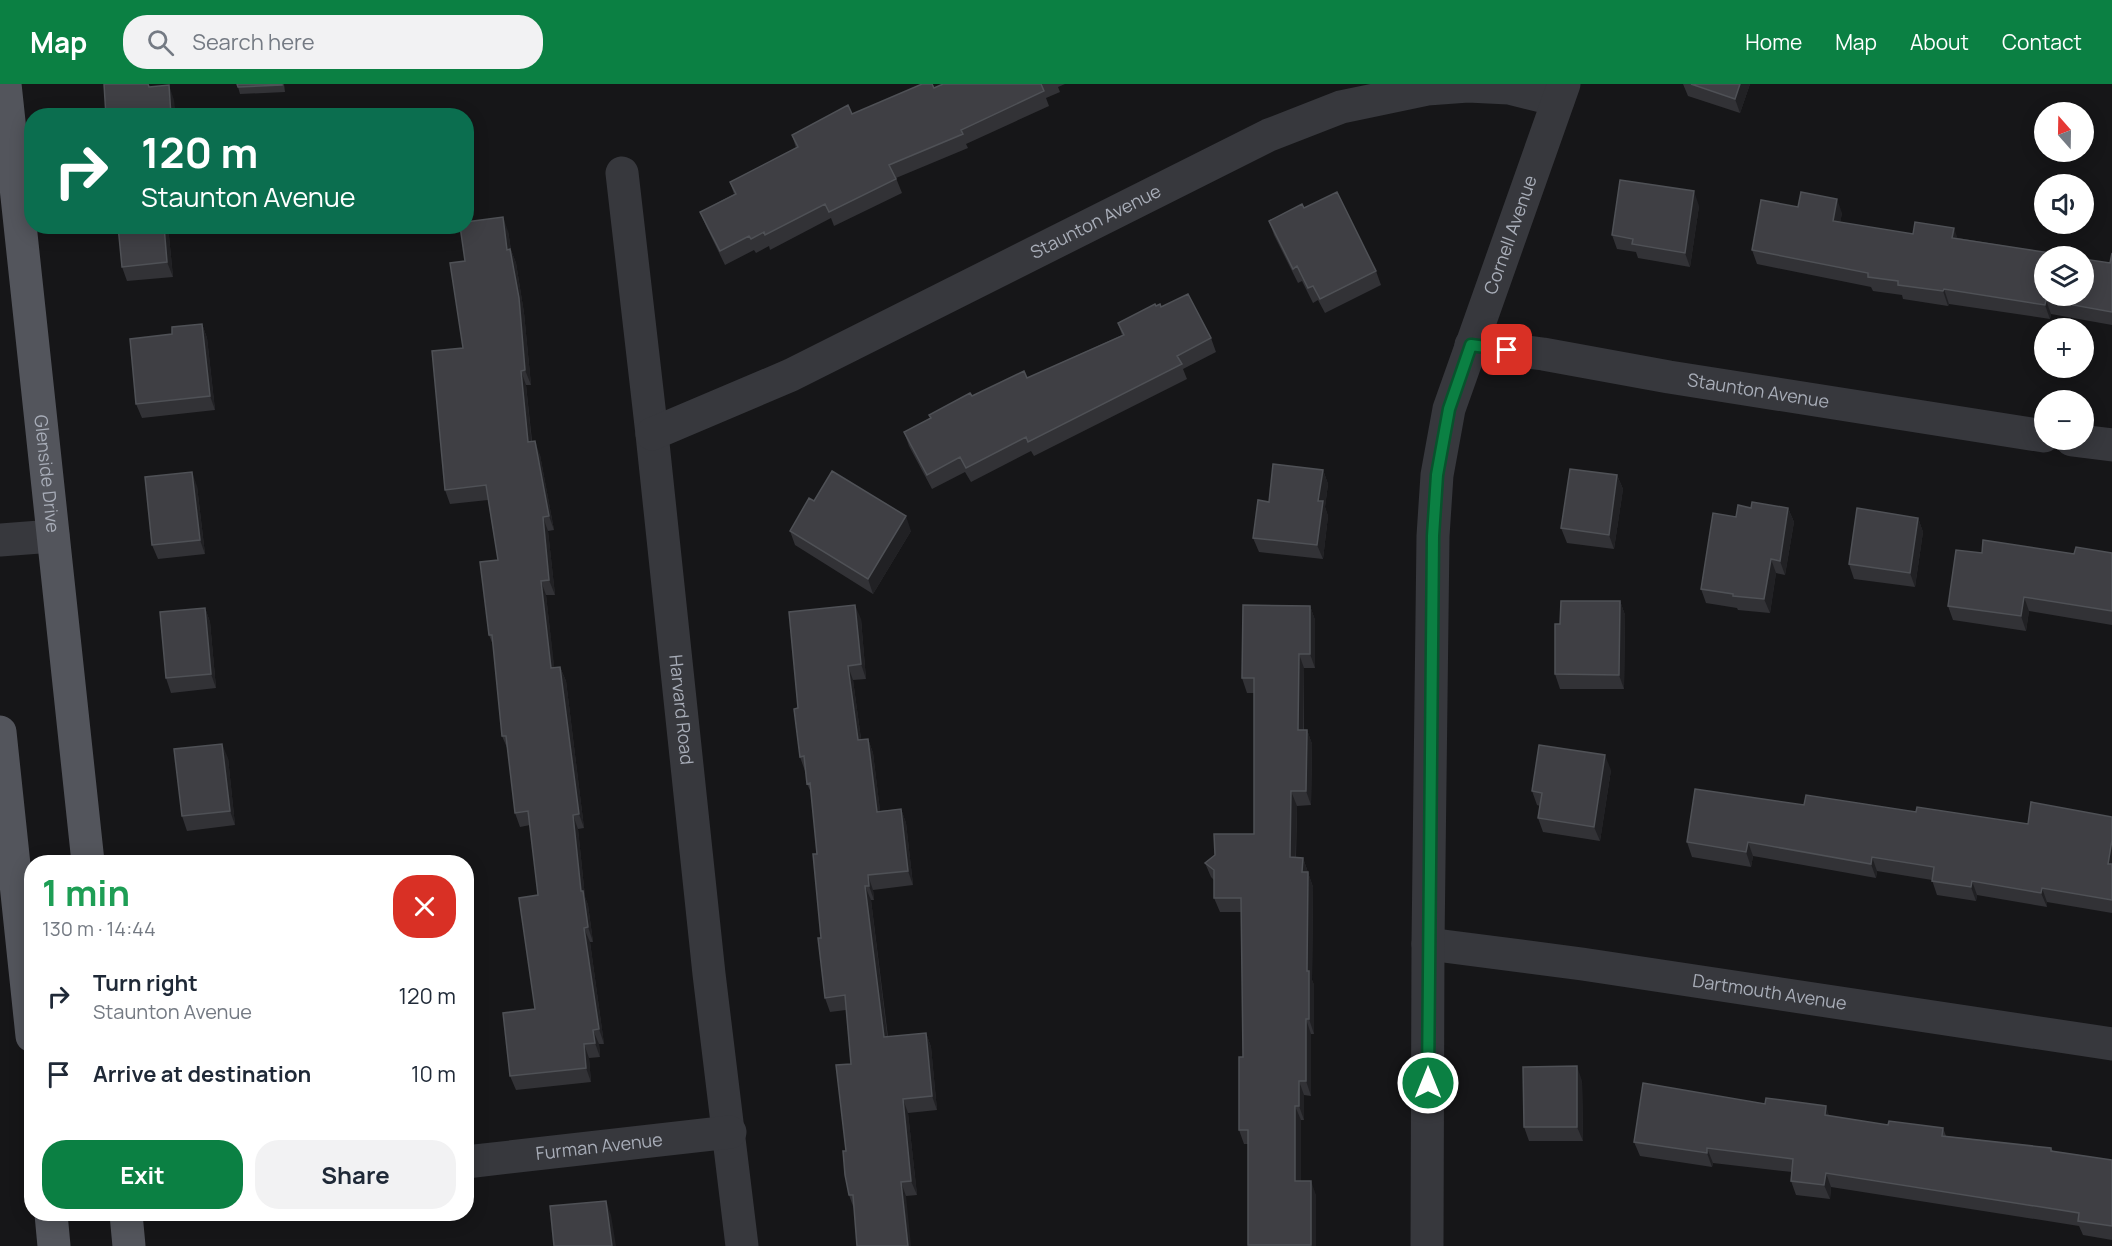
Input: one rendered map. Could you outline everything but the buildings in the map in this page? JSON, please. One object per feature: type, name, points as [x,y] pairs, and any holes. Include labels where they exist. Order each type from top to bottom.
[{"type":"main road","name":"Glenside Drive","points":[[5,84],[87,855]]},
{"type":"main road","points":[[0,732],[24,960]]},
{"type":"main road","points":[[52,1221],[54,1246]]},
{"type":"main road","points":[[127,1221],[129,1246]]},
{"type":"street","name":"Staunton Avenue","points":[[652,434],[790,375],[1269,135],[1341,107],[1427,89],[1468,86],[1561,92]]},
{"type":"street","name":"Cornell Avenue","points":[[1427,1246],[1433,536],[1437,485],[1449,409],[1561,92]]},
{"type":"street","name":"Harvard Road","points":[[622,173],[708,962],[742,1246]]},
{"type":"street","name":"Staunton Avenue","points":[[1471,345],[1543,354],[1669,377],[2034,434]]},
{"type":"street","points":[[2094,443],[2112,445]]},
{"type":"street","points":[[0,540],[53,536]]},
{"type":"street","name":"Dartmouth Avenue","points":[[1428,944],[1582,964],[2112,1044]]},
{"type":"street","name":"Furman Avenue","points":[[474,1161],[730,1132]]},
{"type":"route","points":[[1428,1083],[1433,536],[1437,475],[1449,409],[1471,345],[1507,350]]}]
